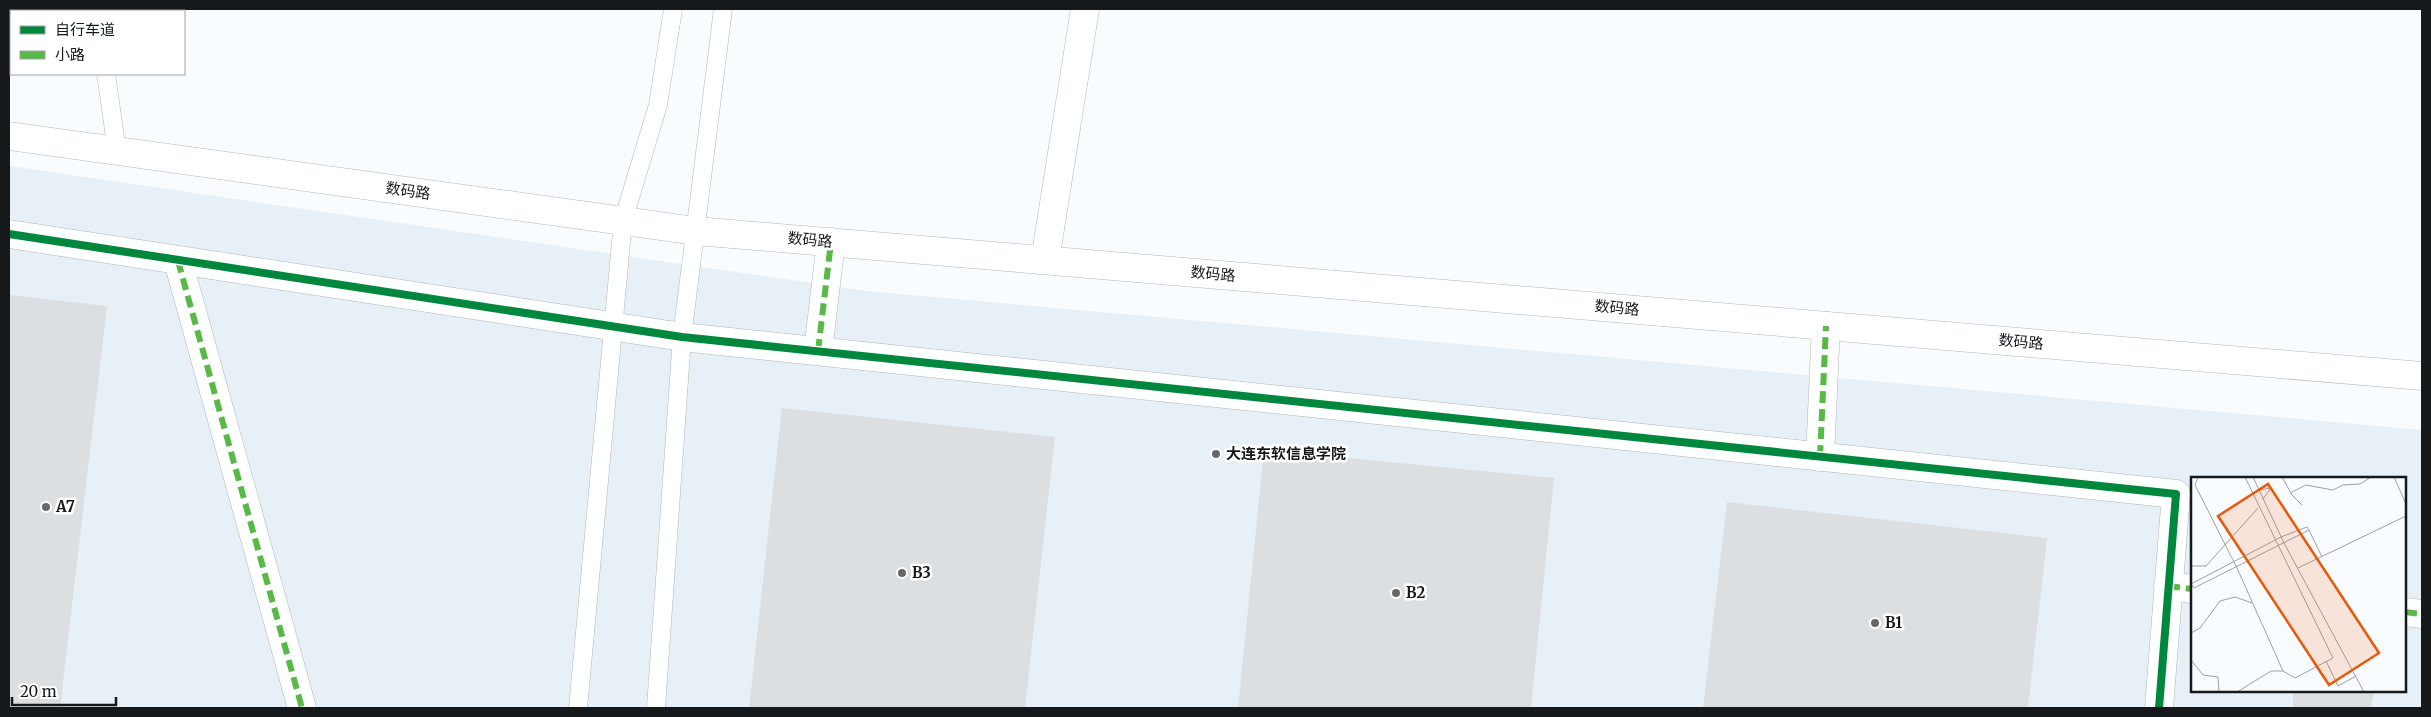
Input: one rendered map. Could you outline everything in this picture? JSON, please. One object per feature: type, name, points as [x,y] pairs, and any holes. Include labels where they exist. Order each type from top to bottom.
[{"type":"street","points":[[1045,260],[1085,9]]},
{"type":"street","name":"数码路","points":[[9,136],[696,231],[2422,376]]},
{"type":"street","points":[[9,234],[682,337],[2176,494],[2180,587],[2159,708]]},
{"type":"street","points":[[818,351],[831,242]]},
{"type":"street","points":[[178,261],[302,708]]},
{"type":"street","points":[[1820,456],[1826,326]]},
{"type":"street","points":[[2406,612],[2422,614]]},
{"type":"lane","points":[[578,708],[624,221],[658,105],[673,9]]},
{"type":"lane","points":[[656,708],[682,337],[723,9]]},
{"type":"lane","points":[[106,75],[117,151]]},
{"type":"shaded area","name":"大连东软信息学院","points":[[9,166],[866,291],[2422,430],[2422,708],[9,708]]},
{"type":"building","name":"A7","points":[[9,295],[107,306],[60,708],[9,708]]},
{"type":"building","name":"B3","points":[[782,408],[1055,437],[1025,708],[749,708]]},
{"type":"building","name":"B2","points":[[1264,450],[1554,478],[1531,708],[1238,708]]},
{"type":"building","name":"B1","points":[[1727,502],[2047,538],[2028,708],[1703,708]]},
{"type":"building","points":[[2293,692],[2374,692],[2371,708],[2293,708]]},
{"type":"marked path","points":[[818,351],[831,242]]},
{"type":"marked path","points":[[178,261],[302,708]]},
{"type":"marked path","points":[[1820,457],[1826,326]]},
{"type":"marked path","points":[[2168,586],[2191,589]]},
{"type":"marked path","points":[[2406,612],[2422,614]]},
{"type":"cycle path","points":[[9,234],[682,337],[2176,494],[2159,708]]},
{"type":"place","name":"大连东软信息学院","points":[[1216,454]]},
{"type":"place","name":"A7","points":[[46,507]]},
{"type":"place","name":"B3","points":[[902,573]]},
{"type":"place","name":"B2","points":[[1396,593]]},
{"type":"place","name":"B1","points":[[1875,623]]}]
